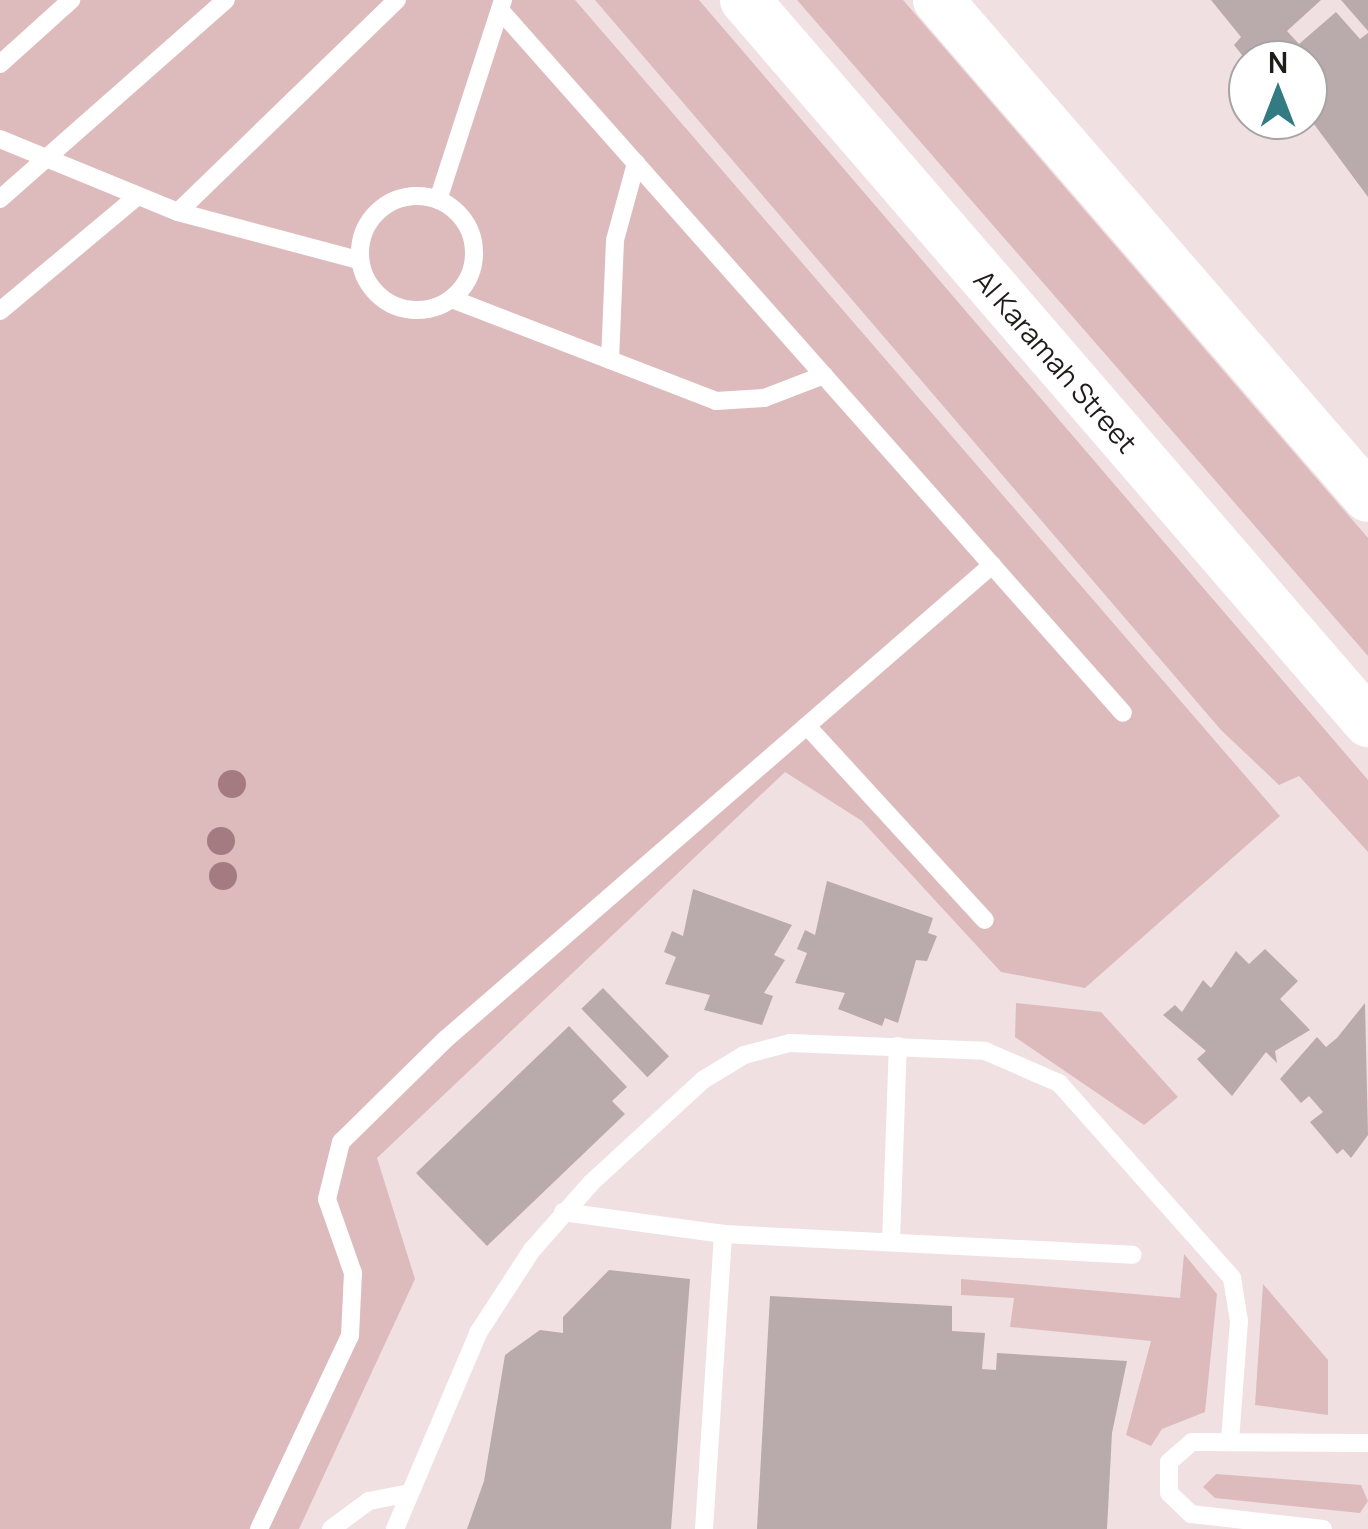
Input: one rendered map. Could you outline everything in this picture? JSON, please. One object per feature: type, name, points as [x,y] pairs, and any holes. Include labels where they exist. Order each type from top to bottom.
[{"type":"main road","name":"Al Karamah Street","points":[[744,0],[1368,722]]},
{"type":"main road","points":[[938,0],[1368,497]]},
{"type":"lane","points":[[0,64],[71,0]]},
{"type":"lane","points":[[0,199],[226,0]]},
{"type":"lane","points":[[178,212],[397,0]]},
{"type":"lane","points":[[502,5],[636,163],[1123,713]]},
{"type":"lane","points":[[438,200],[502,5]]},
{"type":"lane","points":[[0,138],[135,198],[359,260],[384,300],[430,309],[452,299],[468,281],[473,246],[459,213],[438,200],[415,195],[372,216],[359,260]]},
{"type":"lane","points":[[610,360],[615,240],[636,163]]},
{"type":"lane","points":[[0,311],[135,198]]},
{"type":"lane","points":[[452,299],[733,403],[824,375]]},
{"type":"lane","points":[[258,1529],[350,1336],[354,1273],[326,1198],[341,1142],[446,1038],[992,565]]},
{"type":"lane","points":[[807,726],[985,920]]},
{"type":"lane","points":[[395,1529],[404,1494],[478,1332],[563,1212],[702,1080],[744,1055],[790,1043],[985,1051],[1042,1071],[1222,1260],[1238,1299],[1230,1441]]},
{"type":"lane","points":[[891,1242],[898,1046]]},
{"type":"lane","points":[[563,1212],[723,1234],[1132,1255]]},
{"type":"lane","points":[[704,1529],[723,1234]]},
{"type":"lane","points":[[1322,1529],[1223,1523],[1178,1506],[1166,1478],[1179,1449],[1230,1441],[1368,1444]]},
{"type":"lane","points":[[331,1529],[369,1501],[404,1494]]},
{"type":"shaded area","points":[[0,0],[575,0],[1280,816],[1085,988],[1001,972],[862,821],[785,772],[377,1158],[415,1279],[299,1529],[0,1529]]},
{"type":"shaded area","points":[[595,0],[699,0],[1368,780],[1368,852],[1299,776],[1279,785],[1221,730]]},
{"type":"shaded area","points":[[797,0],[903,0],[1368,538],[1368,656]]},
{"type":"shaded area","points":[[1016,1003],[1101,1012],[1178,1097],[1144,1125],[1015,1037]]},
{"type":"shaded area","points":[[1184,1254],[1217,1294],[1205,1412],[1162,1429],[1151,1446],[1126,1435],[1151,1341],[1010,1327],[1014,1298],[961,1295],[961,1279],[1180,1298]]},
{"type":"shaded area","points":[[1263,1284],[1328,1360],[1328,1415],[1255,1405]]},
{"type":"shaded area","points":[[1216,1474],[1361,1485],[1368,1501],[1360,1513],[1215,1498],[1203,1487]]},
{"type":"building","points":[[1211,0],[1321,0],[1287,31],[1295,40],[1238,40],[1241,37]]},
{"type":"building","points":[[1341,0],[1368,0],[1368,31]]},
{"type":"building","points":[[1336,12],[1360,39],[1368,33],[1368,197],[1326,140],[1328,40],[1304,40]]},
{"type":"building","points":[[827,881],[933,918],[928,933],[937,936],[927,961],[916,960],[898,1023],[885,1018],[882,1026],[838,1009],[845,993],[795,983],[807,953],[797,949],[805,930],[815,935]]},
{"type":"building","points":[[693,889],[792,925],[774,955],[785,960],[764,993],[773,996],[762,1025],[704,1010],[710,995],[665,984],[676,957],[664,952],[672,931],[683,936]]},
{"type":"building","points":[[1265,949],[1298,981],[1280,999],[1310,1030],[1275,1051],[1277,1063],[1266,1052],[1232,1096],[1197,1059],[1206,1051],[1163,1015],[1175,1005],[1182,1012],[1203,980],[1211,988],[1236,951],[1249,964]]},
{"type":"building","points":[[603,988],[669,1056],[647,1077],[581,1009]]},
{"type":"building","points":[[1365,1003],[1368,1135],[1351,1158],[1343,1149],[1337,1154],[1310,1122],[1323,1112],[1309,1096],[1301,1103],[1280,1079],[1317,1037],[1326,1047],[1337,1038]]},
{"type":"building","points":[[569,1026],[627,1087],[612,1101],[625,1114],[487,1246],[416,1173]]},
{"type":"building","points":[[609,1270],[690,1279],[671,1529],[467,1529],[484,1481],[505,1355],[540,1330],[563,1333],[563,1317]]},
{"type":"building","points":[[770,1296],[952,1306],[952,1331],[985,1333],[982,1369],[996,1370],[997,1353],[1127,1361],[1112,1433],[1107,1529],[757,1529]]}]
